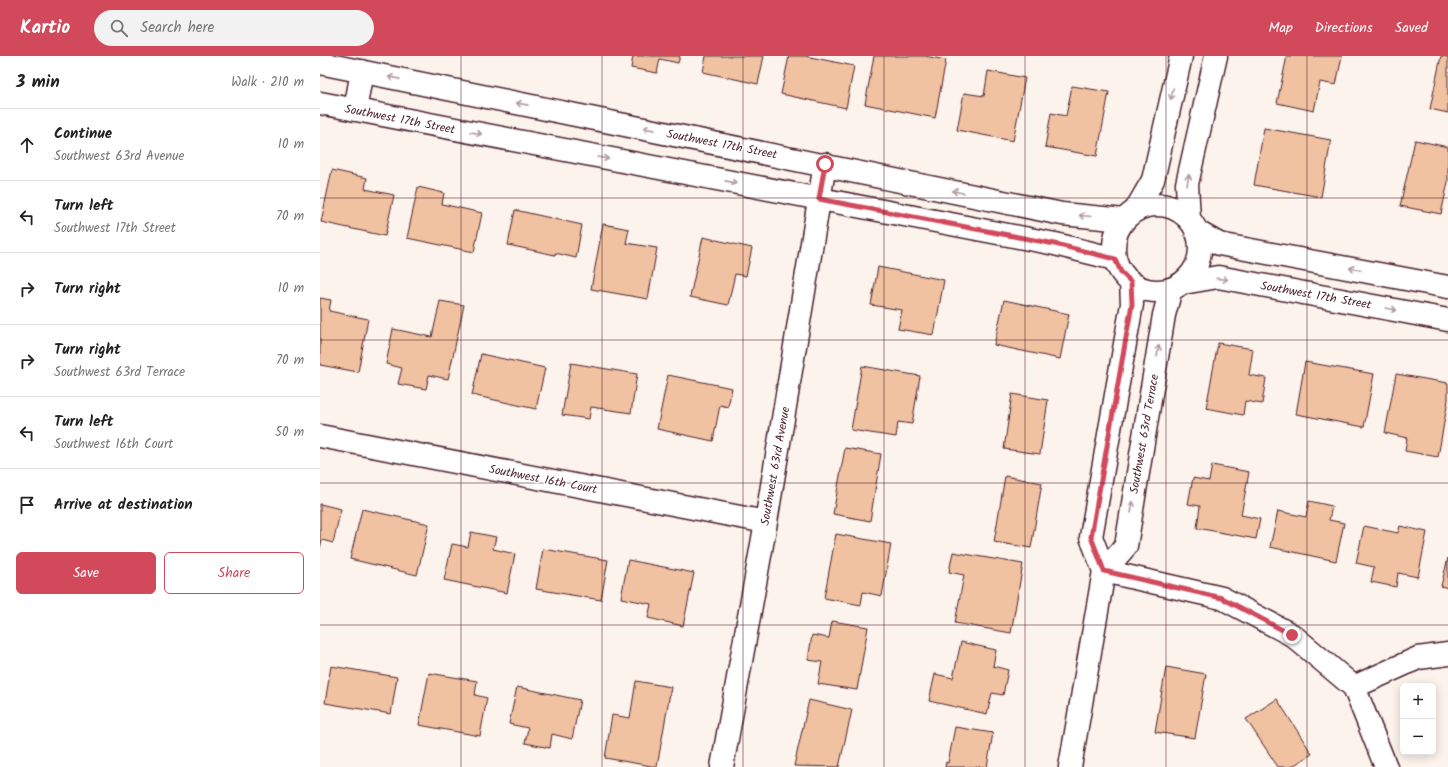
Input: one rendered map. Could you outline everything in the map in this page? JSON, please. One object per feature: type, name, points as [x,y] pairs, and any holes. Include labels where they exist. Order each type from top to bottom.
[{"type":"street","points":[[1181,56],[1153,180],[1130,215],[1117,231],[1114,245],[1115,259],[1121,272],[1131,282],[1143,289],[1157,291],[1177,286],[1193,272],[1199,259],[1200,245],[1192,225],[1187,184],[1216,56]]},
{"type":"street","name":"Southwest 17th Street","points":[[320,63],[825,164],[1062,214],[1130,215]]},
{"type":"street","points":[[355,110],[362,71]]},
{"type":"street","name":"Southwest 17th Street","points":[[320,103],[1055,244],[1115,259]]},
{"type":"street","name":"Southwest 63rd Avenue","points":[[722,767],[766,522],[825,164]]},
{"type":"street","points":[[1130,215],[1149,206],[1164,205],[1177,210],[1192,225],[1219,244],[1448,287]]},
{"type":"street","name":"Southwest 17th Street","points":[[1177,286],[1218,277],[1448,320]]},
{"type":"street","points":[[1070,767],[1104,571],[1091,537],[1132,304],[1131,282]]},
{"type":"street","name":"Southwest 63rd Terrace","points":[[1104,571],[1126,546],[1164,315],[1177,286]]},
{"type":"street","name":"Southwest 16th Court","points":[[320,436],[766,522]]},
{"type":"street","points":[[1104,571],[1222,598],[1292,635],[1354,686],[1386,767]]},
{"type":"street","points":[[1354,686],[1418,658],[1448,654]]},
{"type":"building","points":[[633,56],[680,56],[678,63],[660,59],[657,73],[631,68]]},
{"type":"building","points":[[706,56],[764,56],[758,84],[703,72]]},
{"type":"building","points":[[789,56],[805,56],[854,66],[846,108],[781,94]]},
{"type":"building","points":[[874,56],[925,56],[946,60],[935,118],[865,104]]},
{"type":"building","points":[[1287,56],[1342,56],[1336,85],[1320,82],[1314,111],[1277,103]]},
{"type":"building","points":[[1441,56],[1448,57],[1448,113],[1430,109]]},
{"type":"building","points":[[988,71],[1025,78],[1013,141],[957,130],[964,93],[984,96]]},
{"type":"building","points":[[1072,86],[1109,92],[1097,156],[1045,147],[1051,113],[1066,116]]},
{"type":"building","points":[[1264,128],[1331,140],[1321,197],[1254,185]]},
{"type":"building","points":[[1415,140],[1448,147],[1448,182],[1441,214],[1400,206]]},
{"type":"building","points":[[332,170],[367,178],[365,189],[394,195],[385,236],[321,222]]},
{"type":"building","points":[[418,187],[444,193],[442,204],[482,213],[474,252],[407,238]]},
{"type":"building","points":[[515,210],[582,225],[576,258],[508,245]]},
{"type":"building","points":[[603,224],[629,229],[626,243],[657,248],[648,299],[591,289]]},
{"type":"building","points":[[703,237],[752,248],[746,276],[735,274],[728,305],[690,297]]},
{"type":"building","points":[[878,267],[944,280],[934,335],[898,329],[902,310],[871,305]]},
{"type":"building","points":[[320,298],[331,300],[329,311],[368,319],[358,372],[320,365]]},
{"type":"building","points":[[1004,300],[1069,314],[1060,359],[994,345]]},
{"type":"building","points":[[440,301],[464,305],[448,379],[429,375],[426,389],[398,384],[402,368],[386,364],[393,329],[432,337]]},
{"type":"building","points":[[1218,343],[1253,349],[1249,375],[1266,378],[1262,404],[1245,401],[1243,415],[1206,408]]},
{"type":"building","points":[[481,354],[545,368],[536,409],[472,395]]},
{"type":"building","points":[[1305,362],[1374,374],[1364,427],[1296,414]]},
{"type":"building","points":[[571,363],[637,374],[631,413],[591,407],[589,419],[562,415]]},
{"type":"building","points":[[862,366],[920,376],[912,424],[898,422],[896,437],[851,430]]},
{"type":"building","points":[[1396,374],[1448,383],[1448,400],[1438,457],[1405,451],[1407,438],[1385,433]]},
{"type":"building","points":[[668,375],[732,388],[728,407],[720,405],[713,441],[657,429]]},
{"type":"building","points":[[1012,394],[1048,400],[1040,454],[1004,449]]},
{"type":"building","points":[[845,448],[881,454],[870,521],[833,514]]},
{"type":"building","points":[[1212,465],[1249,472],[1241,515],[1260,519],[1256,539],[1197,528],[1200,506],[1188,504],[1193,478],[1209,481]]},
{"type":"building","points":[[1005,476],[1042,483],[1031,548],[994,542]]},
{"type":"building","points":[[1309,501],[1332,506],[1329,520],[1344,523],[1336,561],[1270,547],[1278,511],[1306,517]]},
{"type":"building","points":[[320,504],[341,509],[333,543],[322,540],[320,548]]},
{"type":"building","points":[[362,509],[429,524],[417,575],[350,559]]},
{"type":"building","points":[[1364,526],[1398,533],[1400,526],[1427,532],[1418,577],[1398,573],[1396,587],[1371,582],[1374,567],[1356,563]]},
{"type":"building","points":[[471,532],[496,537],[493,549],[515,554],[507,593],[444,580],[452,544],[468,547]]},
{"type":"building","points":[[836,534],[891,544],[882,596],[863,592],[861,605],[824,598]]},
{"type":"building","points":[[543,549],[608,560],[601,600],[536,589]]},
{"type":"building","points":[[953,552],[1023,564],[1011,633],[955,623],[964,575],[949,572]]},
{"type":"building","points":[[1448,558],[1448,588],[1441,586]]},
{"type":"building","points":[[628,560],[694,573],[683,626],[648,618],[651,604],[621,598]]},
{"type":"building","points":[[832,621],[868,627],[857,690],[818,684],[822,662],[808,660],[812,635],[829,638]]},
{"type":"building","points":[[961,642],[996,650],[993,666],[1008,670],[1003,695],[992,693],[987,714],[929,701],[935,674],[953,678]]},
{"type":"building","points":[[331,666],[397,677],[391,714],[325,703]]},
{"type":"building","points":[[1166,667],[1206,674],[1195,738],[1155,732]]},
{"type":"building","points":[[429,673],[477,681],[475,695],[487,698],[480,736],[419,725]]},
{"type":"building","points":[[636,681],[671,687],[657,767],[605,758],[612,715],[630,718]]},
{"type":"building","points":[[517,687],[580,700],[572,739],[552,734],[550,748],[525,743],[528,728],[509,724]]},
{"type":"building","points":[[1277,699],[1312,754],[1291,767],[1278,767],[1246,719]]},
{"type":"building","points":[[809,700],[852,710],[839,767],[794,766]]},
{"type":"building","points":[[955,727],[993,733],[987,767],[945,767],[946,762],[948,763]]},
{"type":"route","points":[[825,164],[819,199],[1055,244],[1115,259],[1121,272],[1131,282],[1132,304],[1091,537],[1104,571],[1222,598],[1292,635]]}]
